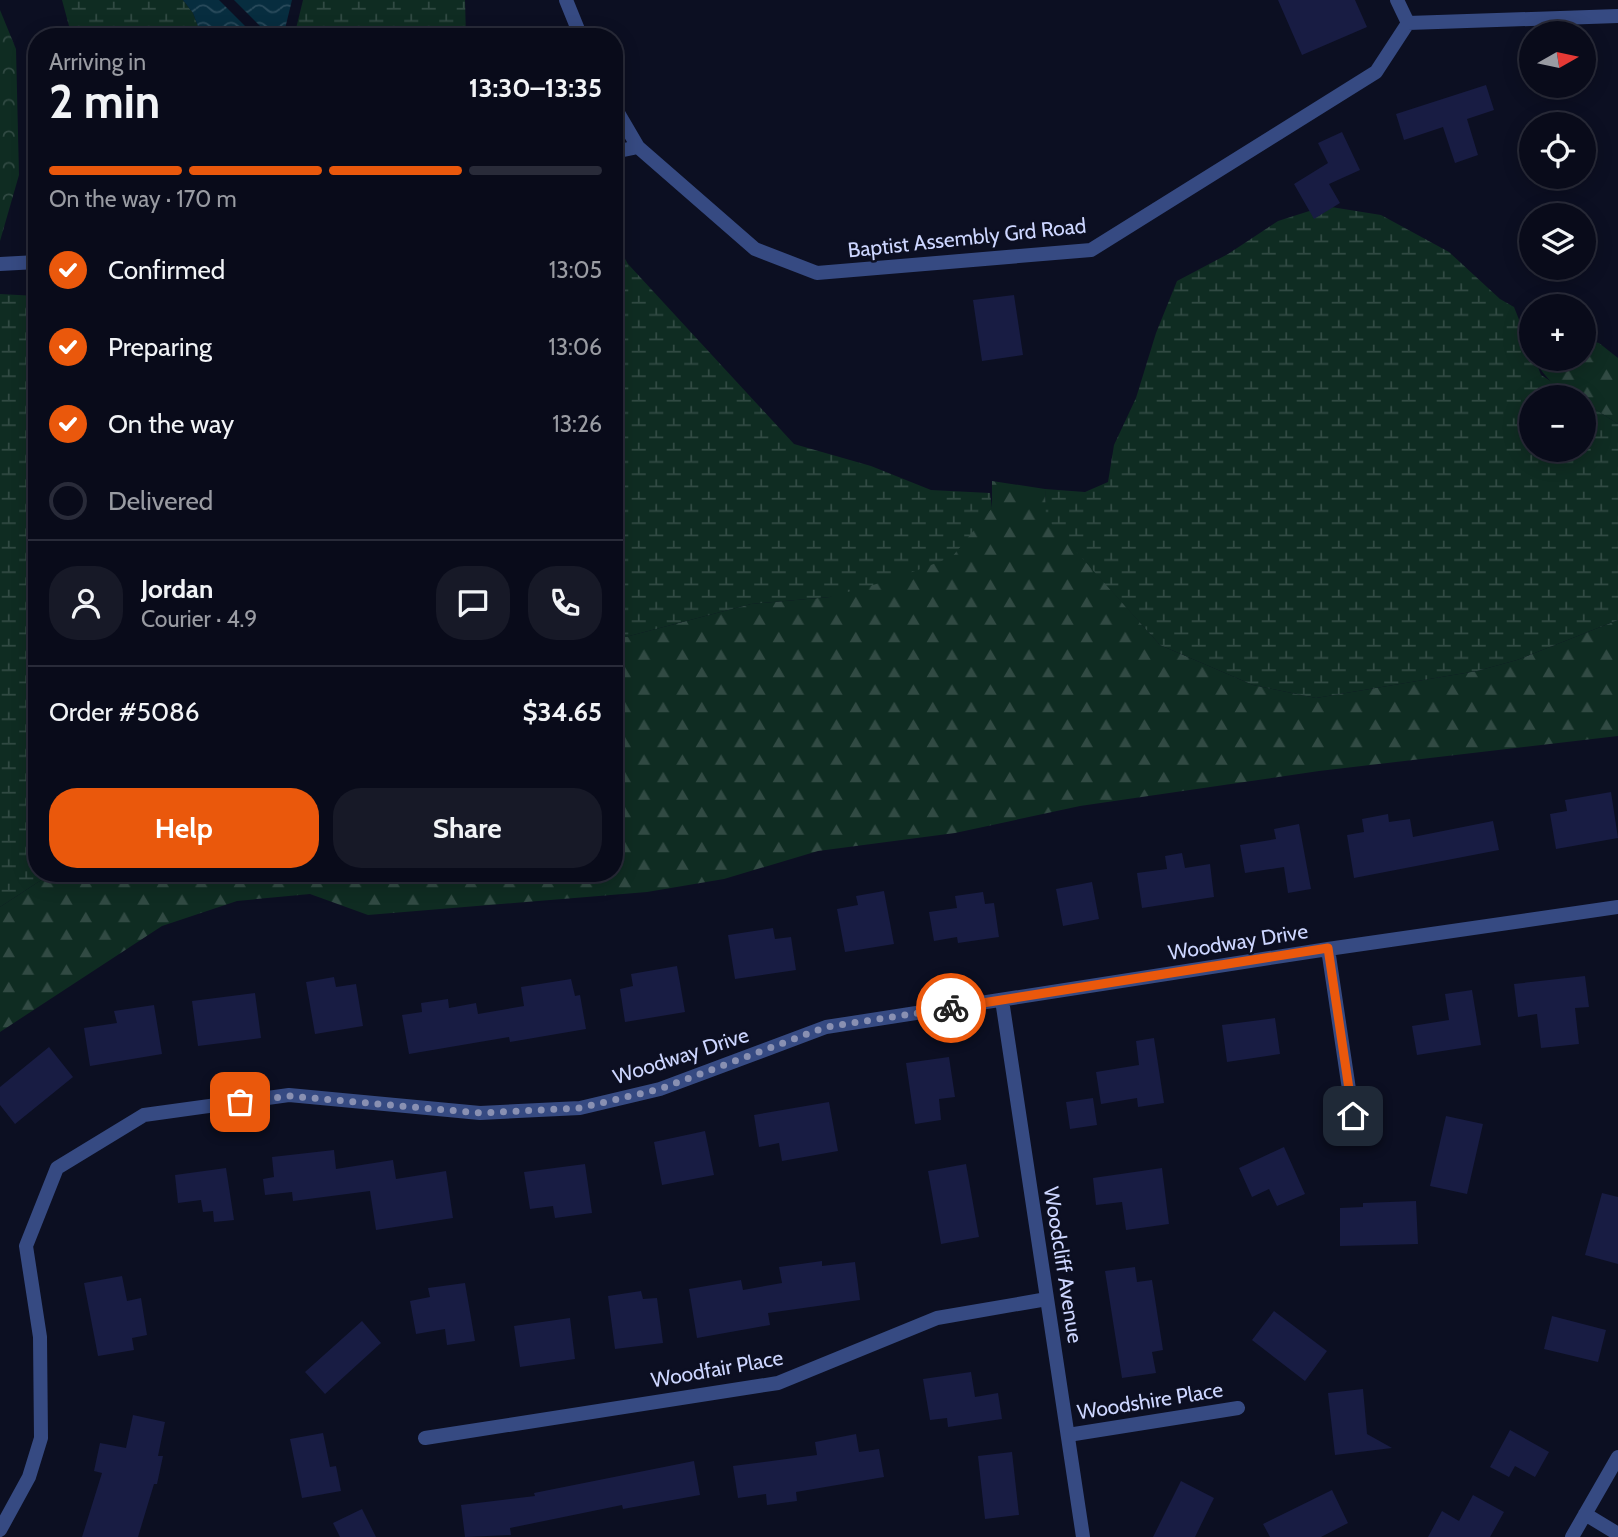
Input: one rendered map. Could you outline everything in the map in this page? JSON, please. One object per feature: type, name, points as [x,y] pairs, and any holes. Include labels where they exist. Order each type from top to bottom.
[{"type":"street","points":[[566,0],[577,28]]},
{"type":"street","points":[[1397,0],[1408,23],[1618,16]]},
{"type":"street","name":"Baptist Assembly Grd Road","points":[[623,121],[638,147],[755,249],[817,273],[1091,250],[1376,72],[1408,23]]},
{"type":"street","points":[[623,150],[638,147]]},
{"type":"street","points":[[0,264],[28,262]]},
{"type":"street","name":"Woodway Drive","points":[[0,1530],[29,1477],[41,1438],[40,1337],[26,1246],[57,1168],[144,1115],[289,1096],[480,1113],[580,1108],[660,1089],[826,1027],[1328,948],[1618,907]]},
{"type":"street","points":[[1328,948],[1353,1116]]},
{"type":"street","name":"Woodcliff Avenue","points":[[1002,1000],[1083,1537]]},
{"type":"street","name":"Woodfair Place","points":[[425,1438],[778,1383],[937,1318],[1047,1299]]},
{"type":"street","name":"Woodshire Place","points":[[1068,1435],[1238,1408]]},
{"type":"street","points":[[1572,1537],[1618,1457]]},
{"type":"street","points":[[1585,1514],[1618,1534]]},
{"type":"green space","points":[[62,0],[183,0],[193,13],[199,28],[70,28]]},
{"type":"green space","points":[[303,0],[465,0],[466,28],[296,28]]},
{"type":"green space","points":[[0,10],[16,49],[19,175],[0,241]]},
{"type":"green space","points":[[1325,206],[1381,215],[1449,252],[1500,299],[1514,307],[1519,320],[1519,371],[1540,371],[1541,375],[1557,385],[1519,385],[1519,462],[1596,462],[1596,410],[1618,424],[1618,620],[1517,660],[1477,671],[1316,698],[1253,685],[1160,645],[1046,518],[1045,489],[1085,492],[1108,482],[1114,445],[1136,398],[1156,333],[1177,281],[1228,254],[1278,221]]},
{"type":"green space","points":[[623,255],[628,264],[794,444],[871,466],[931,490],[990,493],[992,508],[952,557],[894,579],[830,597],[751,604],[623,638]]},
{"type":"green space","points":[[0,294],[28,296],[28,882],[38,882],[0,907]]},
{"type":"green space","points":[[1596,342],[1599,343],[1618,358],[1618,424],[1596,410],[1596,385],[1555,385],[1543,372],[1596,371]]},
{"type":"green space","points":[[992,481],[1045,489],[1047,518],[1160,645],[1253,685],[1316,698],[1477,671],[1517,660],[1618,620],[1618,736],[1319,771],[1080,806],[955,833],[818,851],[724,879],[647,892],[368,915],[310,894],[237,901],[162,926],[0,1032],[0,907],[38,882],[623,882],[623,638],[751,604],[830,597],[992,508]]},
{"type":"water","points":[[183,0],[219,0],[247,28],[199,28],[193,13]]},
{"type":"water","points":[[234,0],[292,0],[285,28],[262,28]]},
{"type":"building","points":[[1278,0],[1355,0],[1367,27],[1302,55]]},
{"type":"building","points":[[1486,85],[1494,110],[1467,119],[1478,155],[1455,163],[1443,127],[1404,140],[1396,114]]},
{"type":"building","points":[[1342,132],[1360,170],[1329,184],[1340,203],[1314,219],[1294,184],[1328,163],[1318,143]]},
{"type":"building","points":[[1014,295],[1023,355],[982,361],[973,300]]},
{"type":"building","points":[[1611,792],[1618,838],[1556,849],[1550,814],[1567,811],[1565,800]]},
{"type":"building","points":[[1388,814],[1389,822],[1410,819],[1413,837],[1493,821],[1499,850],[1354,878],[1347,835],[1364,832],[1362,819]]},
{"type":"building","points":[[1299,824],[1311,889],[1288,893],[1284,867],[1245,873],[1240,845],[1276,839],[1274,829]]},
{"type":"building","points":[[1182,853],[1185,868],[1210,864],[1214,897],[1142,908],[1137,873],[1167,869],[1165,856]]},
{"type":"building","points":[[1092,882],[1099,919],[1063,926],[1056,889]]},
{"type":"building","points":[[884,891],[894,944],[845,952],[837,909],[858,905],[856,896]]},
{"type":"building","points":[[983,892],[985,904],[994,903],[999,937],[958,943],[957,937],[934,941],[929,912],[957,908],[955,896]]},
{"type":"building","points":[[773,928],[775,939],[791,937],[796,970],[735,979],[728,935]]},
{"type":"building","points":[[677,966],[685,1012],[625,1022],[620,989],[633,986],[631,974]]},
{"type":"building","points":[[1585,976],[1589,1007],[1575,1008],[1579,1044],[1541,1048],[1537,1014],[1518,1017],[1514,984]]},
{"type":"building","points":[[334,977],[336,987],[356,984],[363,1026],[315,1034],[306,982]]},
{"type":"building","points":[[571,979],[575,996],[580,995],[586,1029],[510,1042],[509,1037],[409,1054],[402,1015],[422,1012],[421,1003],[448,999],[449,1008],[476,1003],[478,1014],[524,1006],[521,987]]},
{"type":"building","points":[[1472,990],[1481,1045],[1417,1055],[1412,1026],[1449,1020],[1445,994]]},
{"type":"building","points":[[255,993],[261,1038],[198,1046],[192,1001]]},
{"type":"building","points":[[154,1005],[162,1054],[90,1066],[84,1028],[117,1023],[114,1011]]},
{"type":"building","points":[[1275,1018],[1280,1054],[1227,1062],[1222,1025]]},
{"type":"building","points":[[1154,1038],[1164,1103],[1138,1107],[1137,1098],[1101,1104],[1096,1072],[1139,1065],[1136,1041]]},
{"type":"building","points":[[49,1047],[73,1077],[15,1124],[0,1105],[0,1087]]},
{"type":"building","points":[[949,1057],[955,1097],[939,1099],[941,1120],[915,1124],[906,1063]]},
{"type":"building","points":[[1093,1098],[1097,1125],[1070,1129],[1066,1102]]},
{"type":"building","points":[[829,1102],[838,1151],[782,1161],[779,1143],[759,1147],[754,1115]]},
{"type":"building","points":[[1446,1116],[1483,1124],[1467,1194],[1430,1186]]},
{"type":"building","points":[[705,1131],[714,1175],[662,1185],[654,1142]]},
{"type":"building","points":[[1284,1147],[1305,1194],[1277,1206],[1269,1189],[1252,1197],[1239,1168]]},
{"type":"building","points":[[334,1150],[336,1169],[393,1160],[396,1179],[446,1171],[453,1218],[376,1230],[370,1191],[293,1201],[292,1192],[265,1195],[263,1179],[274,1177],[272,1157]]},
{"type":"building","points":[[585,1164],[592,1213],[555,1218],[553,1206],[530,1209],[524,1172]]},
{"type":"building","points":[[966,1164],[979,1237],[941,1244],[928,1171]]},
{"type":"building","points":[[226,1168],[234,1220],[214,1222],[213,1211],[203,1212],[201,1200],[178,1203],[175,1175]]},
{"type":"building","points":[[1162,1168],[1169,1224],[1126,1230],[1122,1202],[1096,1205],[1093,1178]]},
{"type":"building","points":[[1602,1193],[1618,1197],[1618,1264],[1585,1255]]},
{"type":"building","points":[[1416,1201],[1418,1244],[1340,1246],[1340,1208],[1363,1207],[1363,1203]]},
{"type":"building","points":[[822,1261],[822,1266],[855,1262],[860,1300],[768,1313],[770,1325],[697,1338],[689,1289],[741,1280],[743,1290],[782,1283],[779,1267]]},
{"type":"building","points":[[1135,1267],[1137,1282],[1152,1280],[1163,1350],[1152,1352],[1156,1373],[1122,1378],[1105,1271]]},
{"type":"building","points":[[122,1276],[127,1301],[141,1298],[147,1335],[132,1338],[134,1350],[98,1356],[84,1283]]},
{"type":"building","points":[[465,1283],[475,1341],[447,1345],[445,1329],[416,1334],[410,1301],[430,1297],[428,1288]]},
{"type":"building","points":[[641,1291],[643,1299],[657,1298],[663,1343],[615,1349],[608,1296]]},
{"type":"building","points":[[1274,1311],[1327,1351],[1305,1381],[1252,1340]]},
{"type":"building","points":[[1552,1316],[1606,1330],[1598,1362],[1544,1349]]},
{"type":"building","points":[[570,1318],[575,1359],[520,1367],[514,1326]]},
{"type":"building","points":[[362,1321],[381,1343],[325,1394],[305,1372]]},
{"type":"building","points":[[971,1372],[975,1397],[998,1393],[1002,1419],[948,1427],[947,1418],[930,1420],[923,1379]]},
{"type":"building","points":[[1363,1389],[1367,1434],[1392,1448],[1335,1455],[1328,1393]]},
{"type":"building","points":[[133,1415],[165,1422],[158,1456],[163,1456],[157,1484],[154,1484],[138,1537],[82,1537],[102,1473],[94,1471],[100,1443],[126,1448]]},
{"type":"building","points":[[1510,1430],[1549,1452],[1535,1477],[1515,1466],[1509,1477],[1490,1467]]},
{"type":"building","points":[[323,1433],[330,1467],[336,1466],[341,1491],[302,1498],[290,1439]]},
{"type":"building","points":[[856,1434],[859,1452],[879,1449],[884,1477],[796,1492],[797,1501],[767,1505],[766,1494],[738,1498],[733,1466],[817,1455],[815,1442]]},
{"type":"building","points":[[1012,1452],[1019,1515],[985,1519],[978,1456]]},
{"type":"building","points":[[694,1461],[700,1495],[623,1509],[622,1505],[510,1528],[511,1535],[465,1537],[461,1505],[535,1496],[534,1493]]},
{"type":"building","points":[[1181,1481],[1214,1498],[1195,1537],[1153,1537]]},
{"type":"building","points":[[1332,1490],[1348,1523],[1321,1537],[1270,1537],[1263,1524]]},
{"type":"building","points":[[1473,1495],[1504,1512],[1490,1537],[1428,1537],[1442,1511],[1459,1521]]},
{"type":"building","points":[[362,1509],[376,1537],[340,1537],[333,1523]]},
{"type":"way so far","points":[[240,1102],[289,1096],[480,1113],[580,1108],[660,1089],[826,1027],[951,1008]]},
{"type":"route","points":[[951,1008],[1328,948],[1353,1116]]}]
